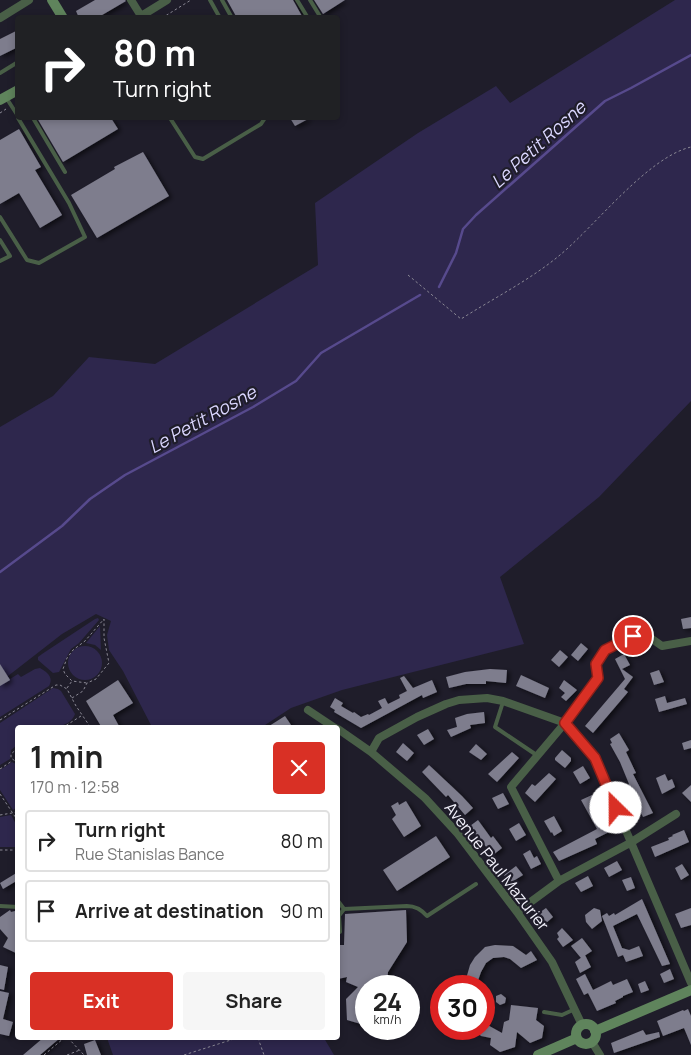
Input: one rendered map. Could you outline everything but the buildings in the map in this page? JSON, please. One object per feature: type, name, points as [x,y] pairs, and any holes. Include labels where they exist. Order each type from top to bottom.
[{"type":"street","points":[[0,18],[29,0]]},
{"type":"street","points":[[52,0],[61,15]]},
{"type":"street","points":[[131,0],[138,15]]},
{"type":"street","points":[[142,15],[167,0]]},
{"type":"street","points":[[3,98],[15,91]]},
{"type":"street","points":[[559,881],[511,787],[565,723],[598,678],[596,664],[605,650],[642,632],[662,646],[691,641]]},
{"type":"street","points":[[371,752],[379,738],[446,704],[459,700],[487,698],[503,701],[565,723],[595,758],[691,983]]},
{"type":"street","name":"Avenue Paul Mazurier","points":[[308,710],[331,725]]},
{"type":"street","name":"Avenue Paul Mazurier","points":[[340,731],[371,752],[425,798],[458,834],[552,962],[582,1025]]},
{"type":"street","points":[[517,912],[559,881],[630,843],[676,814]]},
{"type":"street","points":[[595,1031],[691,990]]},
{"type":"street","points":[[588,1024],[595,1031],[595,1037],[592,1042],[585,1044],[577,1038],[576,1032],[582,1025],[588,1024]]},
{"type":"street","points":[[538,1055],[577,1038]]},
{"type":"street","points":[[592,1042],[600,1055]]},
{"type":"lane","points":[[210,0],[218,15]]},
{"type":"lane","points":[[222,0],[230,15]]},
{"type":"lane","points":[[297,0],[306,15]]},
{"type":"lane","points":[[310,0],[319,15]]},
{"type":"lane","points":[[0,73],[15,64]]},
{"type":"lane","points":[[3,98],[15,113]]},
{"type":"lane","points":[[0,217],[27,260],[39,263],[85,237],[69,203],[20,120]]},
{"type":"lane","points":[[34,120],[65,172]]},
{"type":"lane","points":[[171,120],[189,150],[195,157],[204,159],[261,124],[264,120]]},
{"type":"lane","points":[[0,240],[10,256],[0,261]]},
{"type":"lane","points":[[503,701],[495,726],[538,756]]},
{"type":"lane","points":[[344,909],[414,906],[427,916],[476,884]]},
{"type":"lane","points":[[340,904],[344,909]]},
{"type":"lane","points":[[0,906],[15,907]]},
{"type":"lane","points":[[340,914],[344,909]]},
{"type":"lane","points":[[544,1012],[562,1016],[575,1009]]},
{"type":"path","points":[[167,15],[192,0]]},
{"type":"path","points":[[408,276],[460,319],[560,256],[639,180],[666,157],[691,147]]},
{"type":"path","points":[[104,619],[104,638],[109,663],[96,679],[87,683],[72,681],[63,670],[72,650],[85,641],[104,619]]},
{"type":"path","points":[[67,688],[72,681]]},
{"type":"path","points":[[72,698],[83,690],[87,683]]},
{"type":"path","points":[[0,720],[56,685],[60,685],[67,688],[90,725]]},
{"type":"path","points":[[67,725],[82,715]]},
{"type":"path","points":[[0,768],[13,760],[11,754],[15,751]]},
{"type":"path","points":[[0,794],[15,817]]},
{"type":"path","points":[[0,816],[15,812]]},
{"type":"path","points":[[0,850],[15,850]]},
{"type":"path","points":[[45,1055],[62,1040]]},
{"type":"path","points":[[70,1040],[84,1055]]},
{"type":"path","points":[[184,1055],[231,1040]]},
{"type":"path","points":[[259,1040],[264,1055]]},
{"type":"path","points":[[67,1055],[80,1050]]},
{"type":"shaded area","points":[[675,0],[691,0],[691,401],[599,497],[500,577],[524,644],[342,690],[291,708],[265,725],[151,725],[123,671],[109,650],[107,635],[111,621],[96,614],[62,634],[8,676],[10,679],[18,674],[21,677],[40,668],[49,675],[51,680],[49,686],[0,717],[0,427],[53,396],[89,357],[155,364],[318,265],[315,203],[418,133],[496,86],[510,103]]},
{"type":"shaded area","points":[[98,618],[99,620],[79,643],[71,649],[59,672],[53,673],[38,660],[38,657],[42,654]]},
{"type":"shaded area","points":[[100,626],[101,650],[95,645],[86,643]]},
{"type":"shaded area","points":[[85,646],[97,651],[102,663],[97,675],[85,680],[73,675],[68,663],[73,651]]},
{"type":"shaded area","points":[[53,688],[61,691],[75,714],[71,720],[63,725],[15,725],[15,747],[11,750],[10,759],[0,765],[0,723]]},
{"type":"shaded area","points":[[12,762],[15,764],[15,808],[13,810],[0,790],[0,770]]},
{"type":"shaded area","points":[[11,815],[15,822],[15,847],[0,847],[0,817]]},
{"type":"shaded area","points":[[108,1040],[325,1040],[334,1055],[113,1055]]},
{"type":"waterway","name":"Le Petit Rosne","points":[[439,287],[456,253],[463,229],[476,215],[605,101],[691,55]]},
{"type":"waterway","name":"Le Petit Rosne","points":[[0,572],[62,526],[90,499],[125,475],[253,407],[296,381],[321,353],[420,295]]},
{"type":"route","points":[[616,808],[595,758],[565,723],[598,678],[596,664],[605,650],[633,636]]}]
